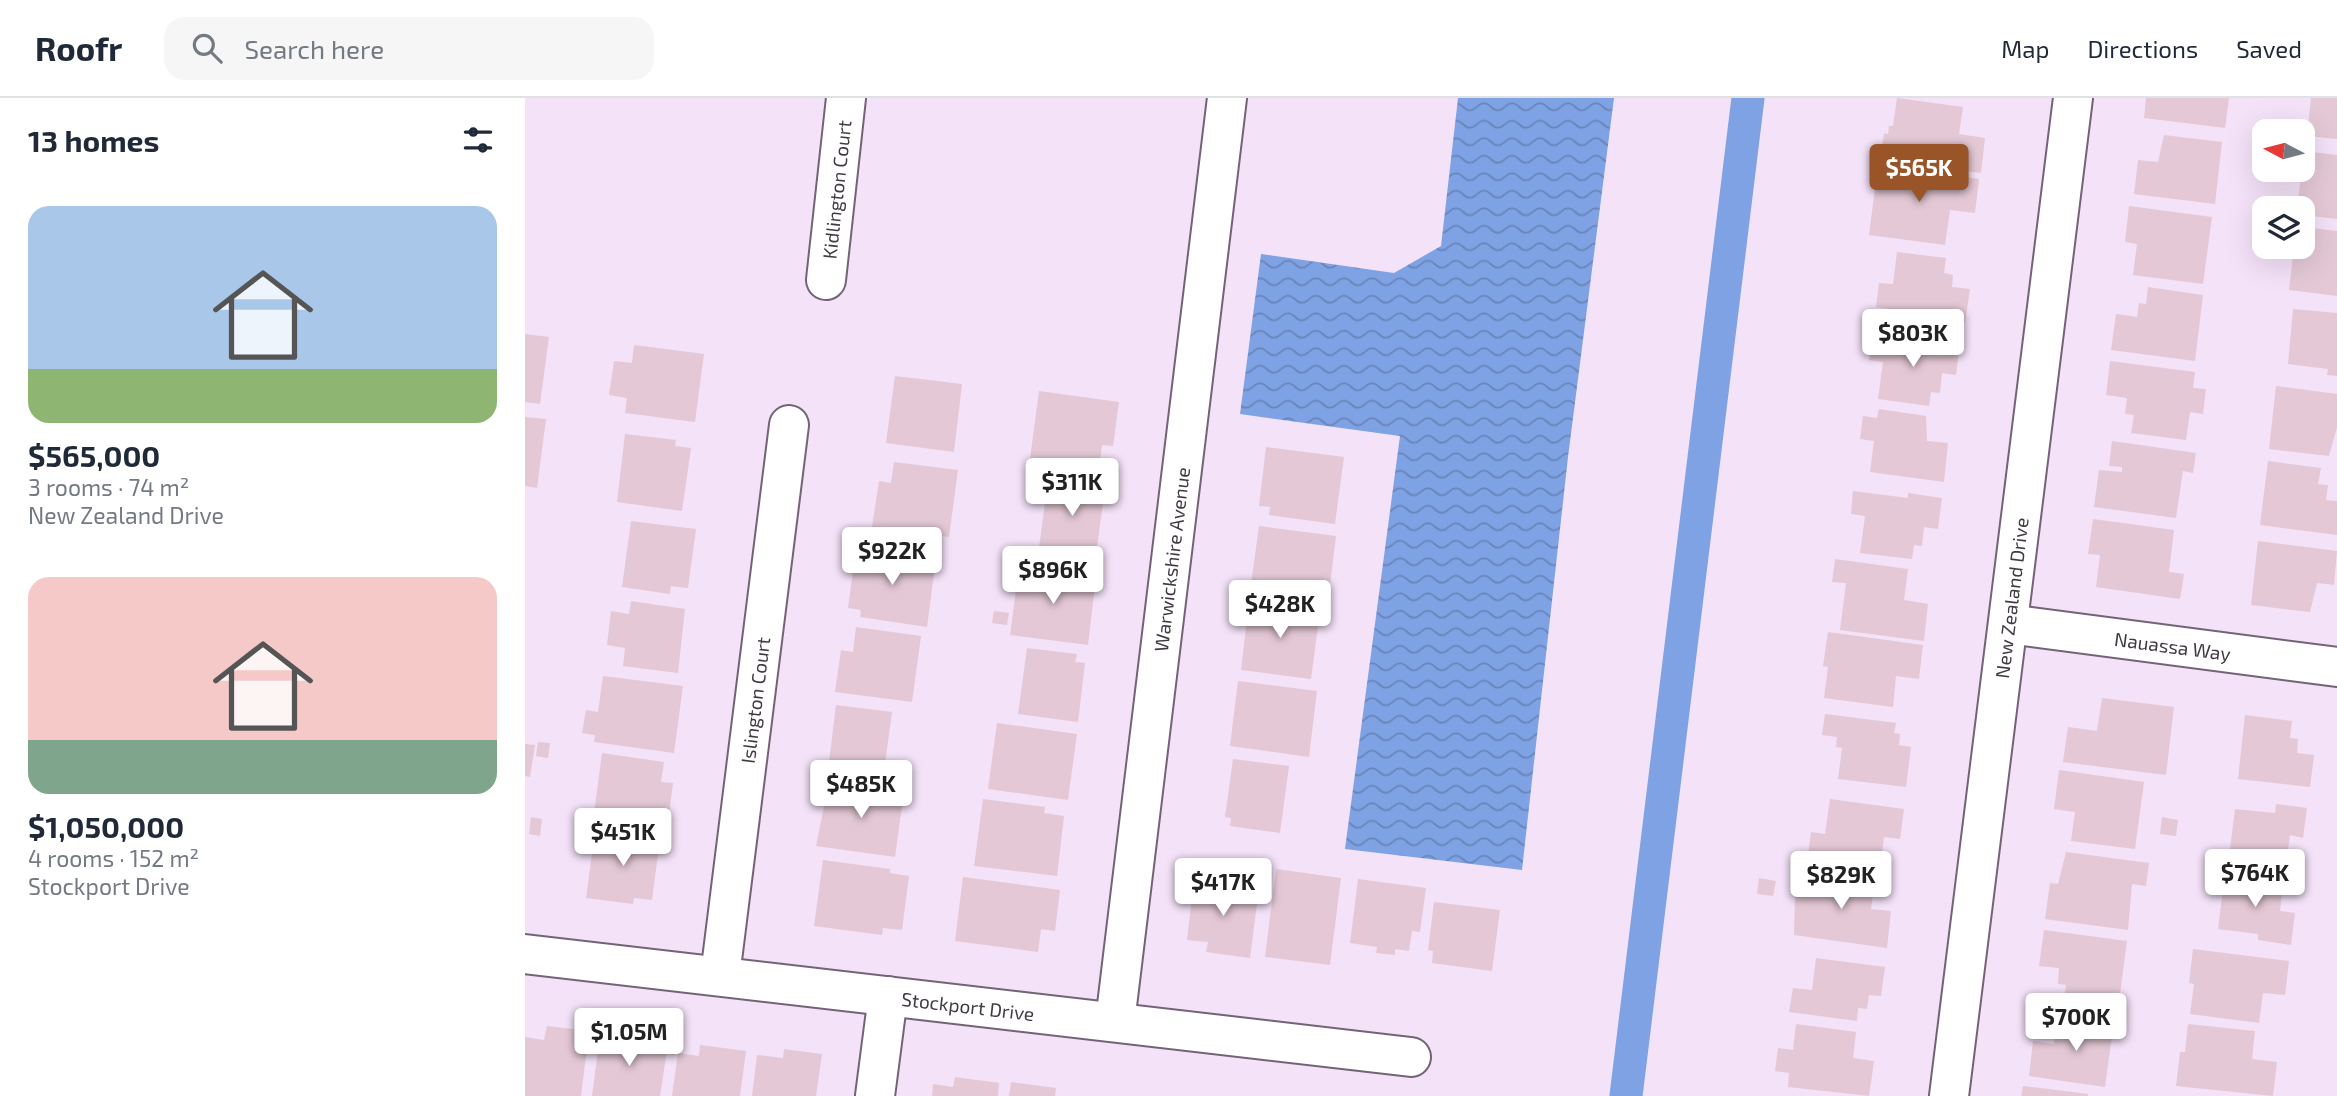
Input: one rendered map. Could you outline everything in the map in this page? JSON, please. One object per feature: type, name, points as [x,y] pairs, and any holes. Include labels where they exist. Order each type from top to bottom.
[{"type":"street","name":"Kidlington Court","points":[[826,280],[846,98]]},
{"type":"street","name":"Warwickshire Avenue","points":[[1115,1023],[1227,98]]},
{"type":"street","name":"New Zealand Drive","points":[[1949,1096],[2073,98]]},
{"type":"street","name":"Islington Court","points":[[720,976],[789,425]]},
{"type":"street","name":"Nauassa Way","points":[[2008,624],[2337,667]]},
{"type":"street","name":"Stockport Drive","points":[[525,954],[1411,1057]]},
{"type":"street","points":[[875,1096],[888,996]]},
{"type":"water","points":[[1458,98],[1614,98],[1568,457],[1522,870],[1345,849],[1400,436],[1240,414],[1261,254],[1394,273],[1441,246]]},
{"type":"building","points":[[1897,98],[1963,107],[1959,134],[1985,138],[1981,173],[1885,161],[1885,155],[1881,155],[1884,133],[1888,134],[1889,126],[1893,126]]},
{"type":"building","points":[[2146,98],[2229,98],[2225,128],[2144,118]]},
{"type":"building","points":[[2311,98],[2337,98],[2337,139],[2315,137],[2315,119],[2309,119]]},
{"type":"building","points":[[2164,135],[2222,142],[2215,204],[2134,194],[2138,160],[2158,162]]},
{"type":"building","points":[[2315,152],[2337,155],[2337,219],[2315,216],[2315,196],[2298,196],[2300,182],[2315,182]]},
{"type":"building","points":[[1878,165],[1979,179],[1975,213],[1950,210],[1945,245],[1869,235]]},
{"type":"building","points":[[2129,206],[2212,217],[2203,284],[2133,275],[2137,244],[2125,242]]},
{"type":"building","points":[[2315,228],[2337,231],[2337,296],[2289,290],[2293,259],[2315,259]]},
{"type":"building","points":[[1897,252],[1946,258],[1944,273],[1953,275],[1952,287],[1970,289],[1965,322],[1955,320],[1954,325],[1889,316],[1890,309],[1876,307],[1879,283],[1893,284]]},
{"type":"building","points":[[2148,287],[2203,295],[2195,361],[2111,350],[2116,314],[2137,317],[2139,303],[2146,304]]},
{"type":"building","points":[[2293,309],[2337,313],[2337,376],[2327,375],[2328,369],[2288,364]]},
{"type":"building","points":[[525,334],[549,337],[540,404],[525,402]]},
{"type":"building","points":[[1872,337],[1924,348],[1925,339],[1960,343],[1956,375],[1942,373],[1940,393],[1931,392],[1929,406],[1878,399],[1883,362],[1869,360]]},
{"type":"building","points":[[634,345],[704,354],[695,422],[625,413],[627,398],[609,395],[614,361],[632,363]]},
{"type":"building","points":[[2110,361],[2195,372],[2193,388],[2206,389],[2203,414],[2190,412],[2186,440],[2131,433],[2134,415],[2125,414],[2127,398],[2106,395]]},
{"type":"building","points":[[895,376],[962,384],[954,452],[886,443]]},
{"type":"building","points":[[2276,386],[2337,394],[2337,427],[2329,456],[2269,449]]},
{"type":"building","points":[[1039,391],[1119,402],[1113,446],[1102,445],[1099,468],[1030,459]]},
{"type":"building","points":[[1879,409],[1926,416],[1927,441],[1948,443],[1944,482],[1870,472],[1874,441],[1860,439],[1863,416],[1877,418]]},
{"type":"building","points":[[525,417],[546,419],[537,488],[525,486]]},
{"type":"building","points":[[625,434],[676,440],[675,446],[691,448],[682,511],[617,502]]},
{"type":"building","points":[[2112,441],[2196,453],[2193,473],[2183,471],[2176,518],[2094,507],[2099,470],[2122,472],[2122,467],[2109,466]]},
{"type":"building","points":[[1266,447],[1344,457],[1335,524],[1269,515],[1270,507],[1259,506]]},
{"type":"building","points":[[2268,461],[2321,468],[2318,484],[2328,485],[2326,500],[2337,501],[2337,535],[2260,525]]},
{"type":"building","points":[[894,462],[958,470],[949,537],[872,527],[879,481],[891,483]]},
{"type":"building","points":[[1048,480],[1105,488],[1096,555],[1039,548]]},
{"type":"building","points":[[1853,491],[1908,498],[1908,493],[1942,498],[1938,529],[1924,527],[1922,546],[1914,545],[1912,559],[1860,553],[1865,516],[1851,514]]},
{"type":"building","points":[[2093,519],[2174,530],[2169,572],[2184,574],[2180,599],[2096,587],[2100,555],[2088,554]]},
{"type":"building","points":[[631,521],[696,529],[688,588],[671,586],[670,594],[622,587]]},
{"type":"building","points":[[1259,526],[1336,536],[1328,601],[1250,591]]},
{"type":"building","points":[[2258,541],[2337,551],[2334,585],[2317,583],[2310,612],[2251,605]]},
{"type":"building","points":[[856,549],[936,559],[927,627],[860,617],[861,610],[848,608]]},
{"type":"building","points":[[1835,559],[1908,569],[1904,600],[1928,604],[1924,641],[1840,630],[1846,583],[1832,582]]},
{"type":"building","points":[[1019,567],[1096,577],[1088,645],[1010,635]]},
{"type":"building","points":[[631,601],[685,609],[678,673],[623,666],[625,648],[607,645],[611,611],[629,614]]},
{"type":"building","points":[[1249,602],[1320,611],[1311,679],[1241,670]]},
{"type":"building","points":[[994,611],[1009,613],[1007,625],[992,623]]},
{"type":"building","points":[[856,627],[921,636],[912,702],[835,692],[841,650],[853,652]]},
{"type":"building","points":[[1828,632],[1923,645],[1919,679],[1896,676],[1893,707],[1824,698],[1828,667],[1823,666]]},
{"type":"building","points":[[1027,648],[1077,654],[1075,662],[1085,663],[1078,722],[1018,714]]},
{"type":"building","points":[[603,676],[683,686],[674,753],[594,742],[595,735],[582,733],[586,710],[598,712]]},
{"type":"building","points":[[1238,681],[1317,691],[1309,757],[1230,746]]},
{"type":"building","points":[[2102,698],[2174,707],[2166,775],[2063,762],[2068,727],[2097,731]]},
{"type":"building","points":[[836,705],[892,712],[883,778],[835,772],[836,764],[829,762]]},
{"type":"building","points":[[1825,714],[1896,723],[1894,733],[1900,734],[1899,745],[1911,747],[1906,787],[1838,779],[1842,748],[1836,747],[1837,737],[1822,735]]},
{"type":"building","points":[[2245,715],[2292,721],[2290,738],[2298,739],[2297,753],[2314,755],[2310,787],[2238,779]]},
{"type":"building","points":[[997,723],[1077,734],[1068,800],[988,789]]},
{"type":"building","points":[[538,742],[550,743],[548,758],[536,756]]},
{"type":"building","points":[[525,744],[535,745],[530,777],[525,776]]},
{"type":"building","points":[[602,753],[664,762],[661,782],[673,783],[667,830],[593,821]]},
{"type":"building","points":[[1233,759],[1289,766],[1280,833],[1230,826],[1231,818],[1225,817]]},
{"type":"building","points":[[2059,770],[2144,782],[2135,849],[2071,841],[2075,812],[2054,809]]},
{"type":"building","points":[[829,782],[904,792],[895,857],[816,846]]},
{"type":"building","points":[[983,799],[1045,807],[1044,813],[1064,816],[1057,876],[974,866]]},
{"type":"building","points":[[1830,799],[1904,809],[1900,839],[1884,837],[1880,867],[1821,863],[1822,857],[1808,855],[1811,832],[1825,834]]},
{"type":"building","points":[[2276,804],[2307,808],[2303,838],[2290,835],[2287,858],[2281,857],[2280,871],[2228,865],[2235,809],[2275,813]]},
{"type":"building","points":[[531,817],[542,819],[540,836],[529,834]]},
{"type":"building","points":[[2162,817],[2178,820],[2176,836],[2160,834]]},
{"type":"building","points":[[595,831],[660,839],[652,900],[634,898],[633,904],[586,898]]},
{"type":"building","points":[[2066,852],[2149,863],[2146,886],[2132,884],[2128,930],[2045,919],[2050,883],[2058,884]]},
{"type":"building","points":[[823,860],[890,869],[890,873],[909,876],[902,930],[883,928],[882,935],[814,926]]},
{"type":"building","points":[[1816,868],[1868,875],[1866,893],[1873,894],[1871,909],[1891,911],[1887,948],[1794,935],[1795,895],[1812,897]]},
{"type":"building","points":[[1276,869],[1341,878],[1330,965],[1265,957]]},
{"type":"building","points":[[2225,873],[2275,879],[2273,892],[2282,893],[2280,911],[2295,913],[2291,945],[2258,940],[2258,934],[2218,929]]},
{"type":"building","points":[[963,877],[1060,890],[1055,931],[1041,929],[1038,952],[955,941]]},
{"type":"building","points":[[1759,878],[1776,881],[1773,896],[1757,894]]},
{"type":"building","points":[[1358,879],[1426,888],[1420,932],[1412,931],[1409,951],[1395,949],[1395,955],[1376,953],[1377,947],[1350,943]]},
{"type":"building","points":[[1194,880],[1259,888],[1250,958],[1206,952],[1208,942],[1187,940]]},
{"type":"building","points":[[1434,902],[1500,910],[1492,971],[1432,963],[1433,951],[1428,950]]},
{"type":"building","points":[[2044,930],[2127,941],[2118,1009],[2064,1002],[2066,985],[2058,984],[2059,968],[2039,966]]},
{"type":"building","points":[[2193,949],[2289,961],[2285,995],[2263,993],[2259,1023],[2190,1014],[2194,984],[2189,983]]},
{"type":"building","points":[[1816,958],[1885,967],[1881,996],[1869,995],[1867,1009],[1858,1008],[1857,1021],[1789,1012],[1793,988],[1812,990]]},
{"type":"building","points":[[2067,1016],[2114,1021],[2105,1087],[2029,1076],[2033,1041],[2054,1044],[2055,1033],[2065,1034]]},
{"type":"building","points":[[1796,1024],[1856,1032],[1853,1058],[1874,1061],[1869,1096],[1788,1087],[1789,1073],[1775,1071],[1778,1048],[1793,1050]]},
{"type":"building","points":[[2188,1024],[2255,1031],[2252,1059],[2277,1062],[2273,1096],[2176,1086],[2180,1052],[2185,1052]]},
{"type":"building","points":[[547,1026],[589,1031],[581,1096],[525,1096],[525,1037],[544,1040]]},
{"type":"building","points":[[600,1035],[668,1044],[660,1096],[592,1096]]},
{"type":"building","points":[[700,1045],[746,1051],[740,1096],[672,1096],[678,1053],[699,1056]]},
{"type":"building","points":[[784,1049],[822,1054],[816,1096],[752,1096],[757,1055],[783,1058]]},
{"type":"building","points":[[955,1077],[999,1083],[998,1096],[932,1096],[933,1084],[953,1087]]},
{"type":"building","points":[[1011,1082],[1056,1088],[1055,1096],[1009,1096]]},
{"type":"building","points":[[2023,1086],[2088,1094],[2088,1096],[2021,1096]]},
{"type":"waterway","points":[[1626,1096],[1748,98]]}]
